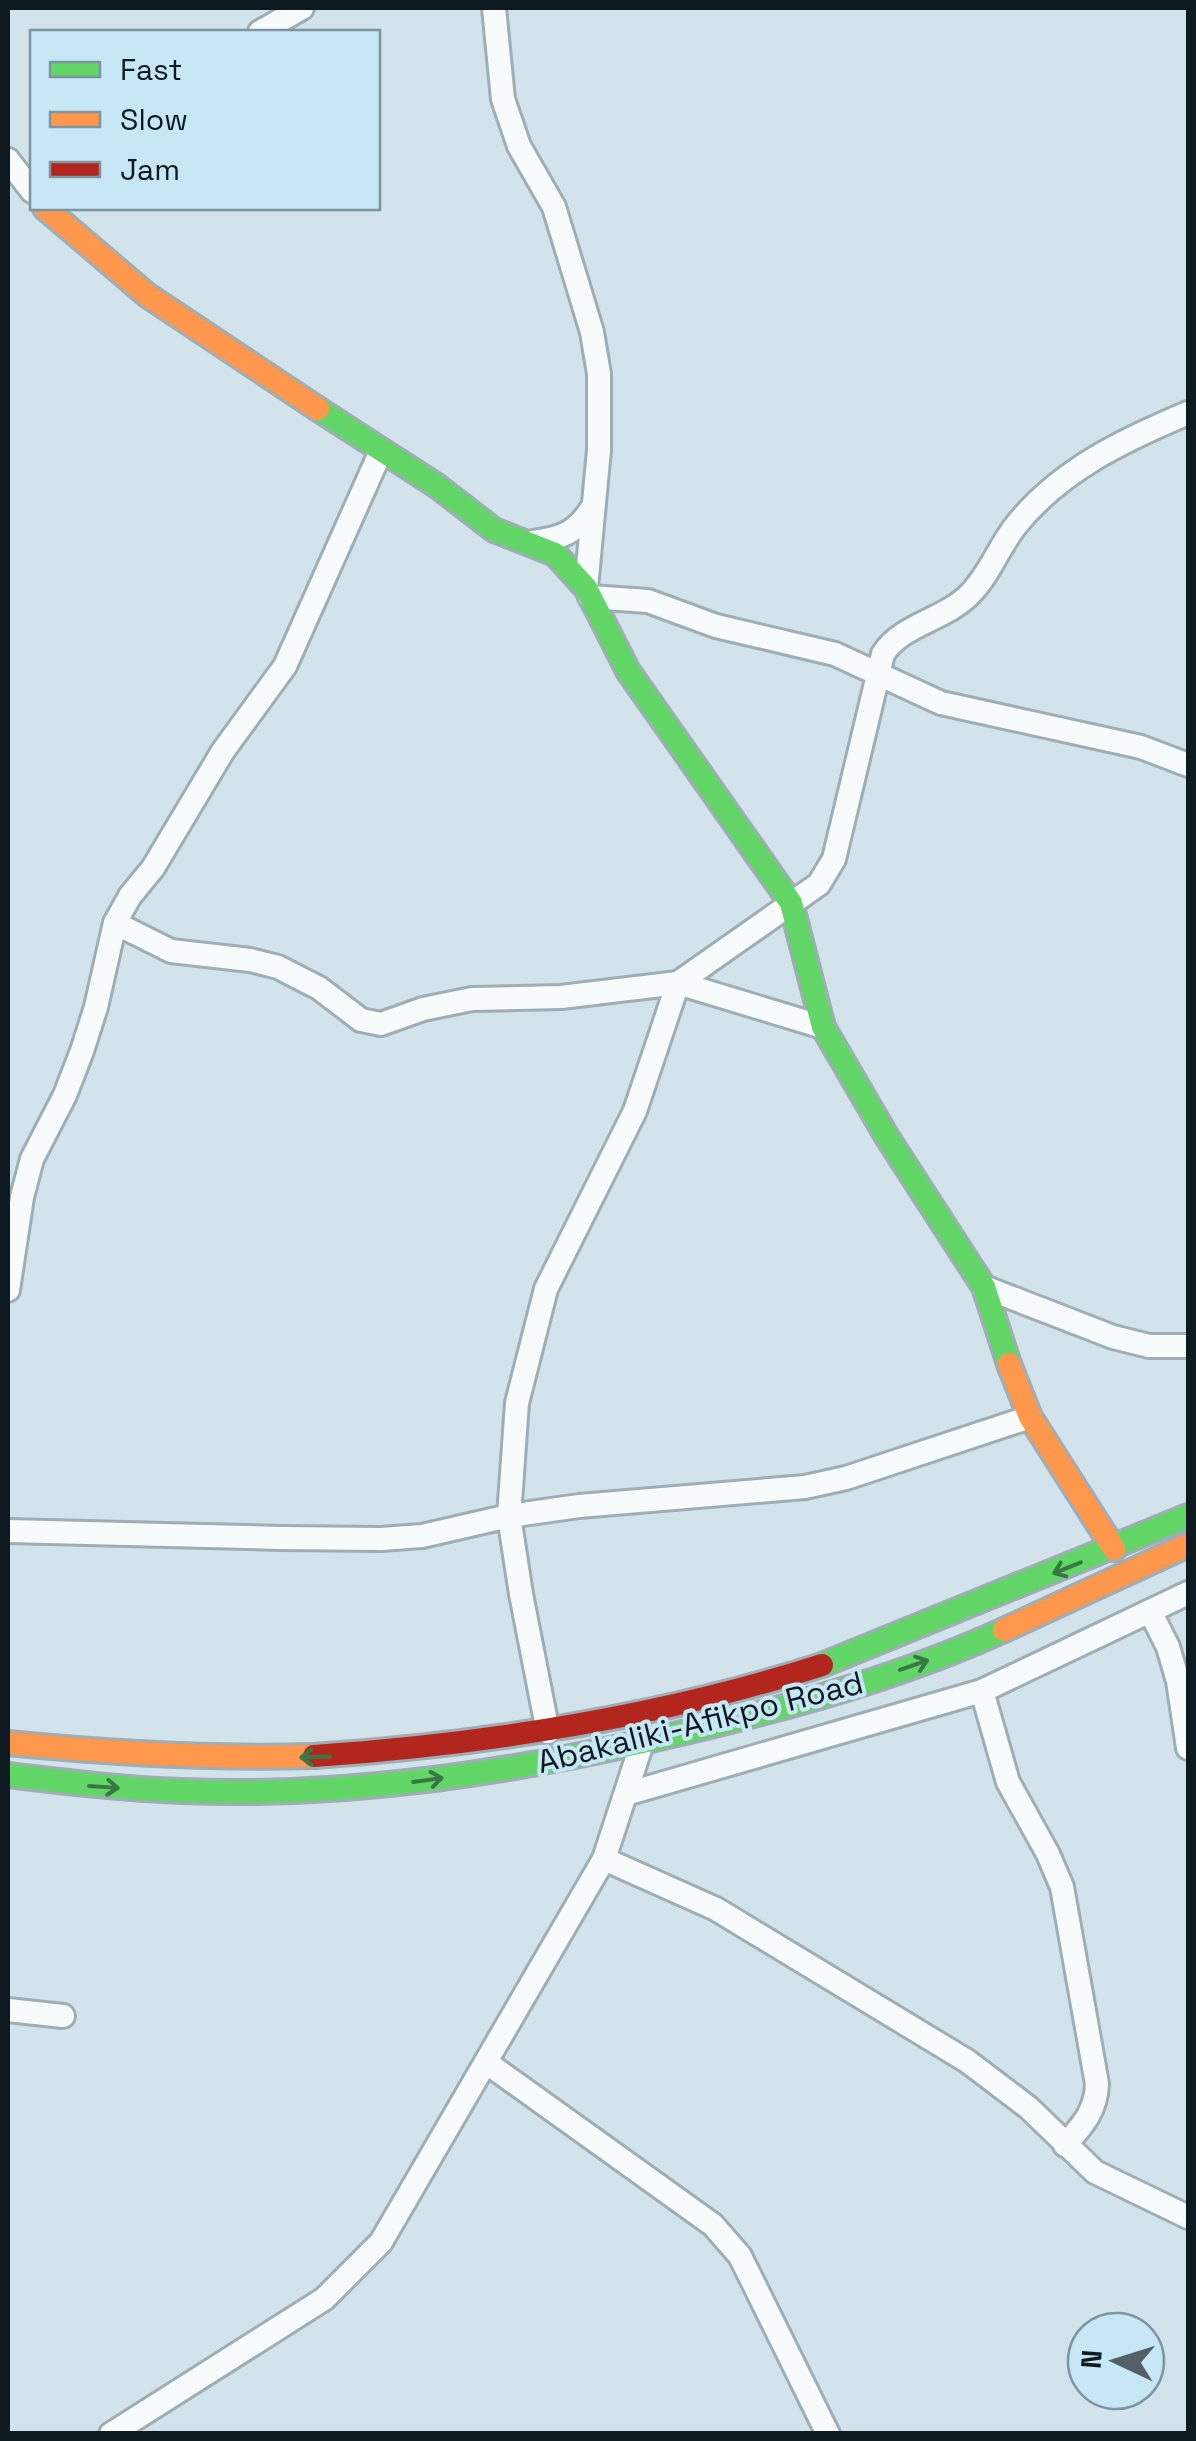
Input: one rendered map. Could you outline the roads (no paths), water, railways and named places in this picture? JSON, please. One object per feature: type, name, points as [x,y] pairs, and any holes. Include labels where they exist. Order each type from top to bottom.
[{"type":"main road","points":[[47,210],[147,296],[200,334],[437,486],[494,530],[555,554],[572,569],[628,671],[791,903],[822,1027],[887,1137],[984,1286],[1030,1417],[1114,1549]]},
{"type":"main road","points":[[8,1743],[231,1760],[369,1754],[548,1732],[811,1669],[1188,1516]]},
{"type":"main road","name":"Abakaliki-Afikpo Road","points":[[8,1775],[56,1783],[267,1794],[400,1784],[586,1757],[798,1704],[970,1645],[1188,1545]]},
{"type":"street","points":[[264,30],[302,8]]},
{"type":"street","points":[[494,8],[506,112],[519,146],[554,207],[592,332],[599,374],[588,592],[648,602],[716,626],[835,654],[941,703],[1116,741],[1188,765]]},
{"type":"street","points":[[19,163],[30,187]]},
{"type":"street","points":[[548,1732],[520,1594],[509,1516],[517,1403],[546,1289],[636,1111],[678,982],[819,884],[834,859],[883,654],[892,641],[954,608],[970,595],[986,575],[1003,542],[1054,488],[1086,462],[1188,413]]},
{"type":"street","points":[[8,1290],[32,1159],[82,1051],[116,924],[223,751],[285,666],[381,450]]},
{"type":"street","points":[[530,543],[571,534],[595,504]]},
{"type":"street","points":[[116,924],[171,951],[278,967],[319,988],[361,1020],[380,1024],[472,998],[560,997],[678,982],[822,1027]]},
{"type":"street","points":[[984,1286],[1113,1337],[1149,1346],[1188,1346]]},
{"type":"street","points":[[8,1530],[382,1539],[457,1531],[509,1516],[579,1506],[804,1486],[846,1478],[1030,1417]]},
{"type":"street","points":[[626,1794],[982,1690],[1188,1594]]},
{"type":"street","points":[[1150,1611],[1168,1646],[1178,1681],[1188,1748]]},
{"type":"street","points":[[982,1690],[1008,1782],[1062,1887],[1097,2084],[1097,2104],[1065,2144]]},
{"type":"street","points":[[111,2434],[324,2299],[381,2242],[604,1859],[642,1744]]},
{"type":"street","points":[[604,1859],[716,1909],[951,2051],[998,2082],[1095,2172],[1188,2217]]},
{"type":"street","points":[[8,2010],[63,2016]]},
{"type":"street","points":[[487,2064],[712,2225],[740,2256],[828,2434]]}]
